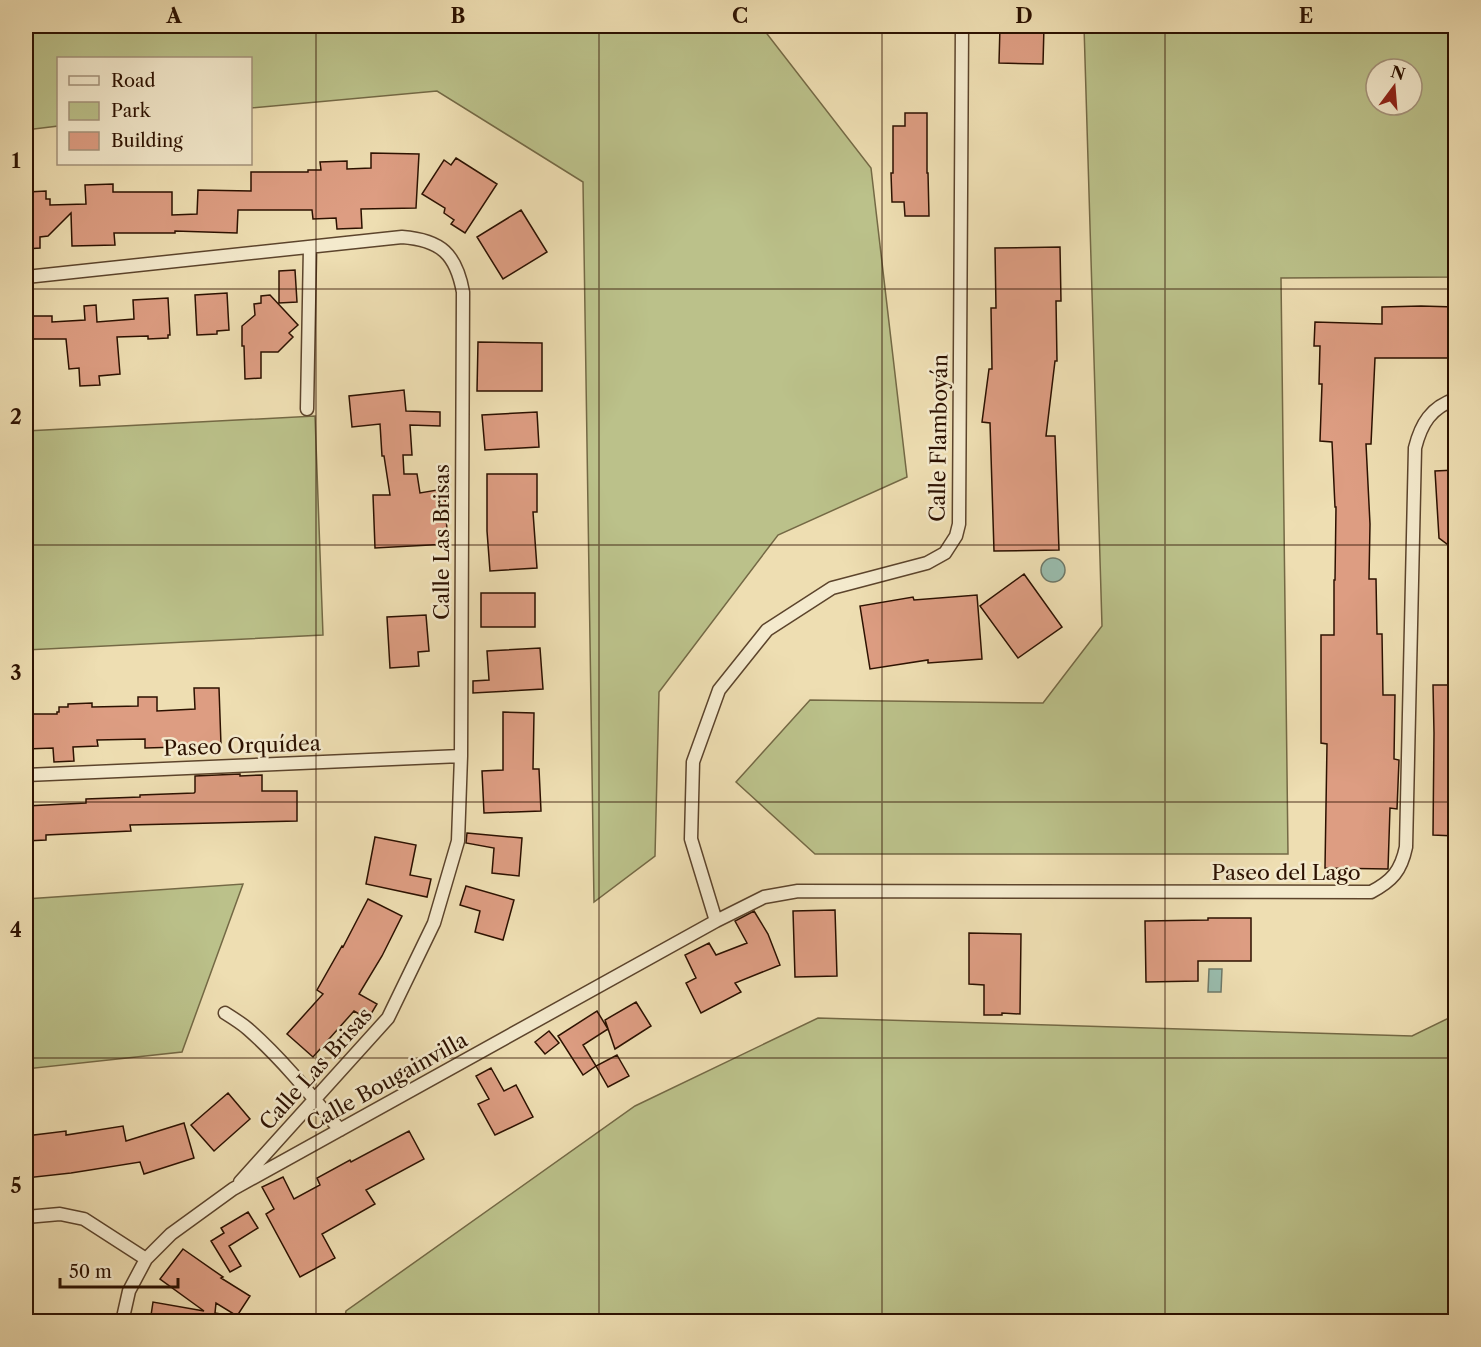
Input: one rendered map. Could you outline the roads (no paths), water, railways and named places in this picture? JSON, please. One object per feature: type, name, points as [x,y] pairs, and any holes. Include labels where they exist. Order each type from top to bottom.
[{"type":"street","name":"Calle Flamboyán","points":[[716,921],[691,839],[693,762],[719,690],[767,630],[832,588],[927,563],[945,553],[956,536],[959,524],[962,26]]},
{"type":"street","name":"Calle Las Brisas","points":[[26,278],[402,237],[420,238],[437,246],[451,258],[460,274],[463,292],[459,841],[434,923],[388,1018],[233,1189]]},
{"type":"street","points":[[307,410],[310,247]]},
{"type":"street","name":"Paseo del Lago","points":[[716,921],[764,897],[798,891],[1371,892],[1384,885],[1395,875],[1403,862],[1406,847],[1415,448],[1419,432],[1427,418],[1439,406],[1455,399]]},
{"type":"street","name":"Paseo Orquídea","points":[[26,775],[461,756]]},
{"type":"street","name":"Calle Bougainvilla","points":[[122,1322],[129,1291],[146,1259],[171,1234],[233,1189],[716,921]]},
{"type":"street","points":[[225,1013],[264,1043],[340,1130]]},
{"type":"street","points":[[26,1217],[60,1214],[84,1219],[146,1259]]}]
